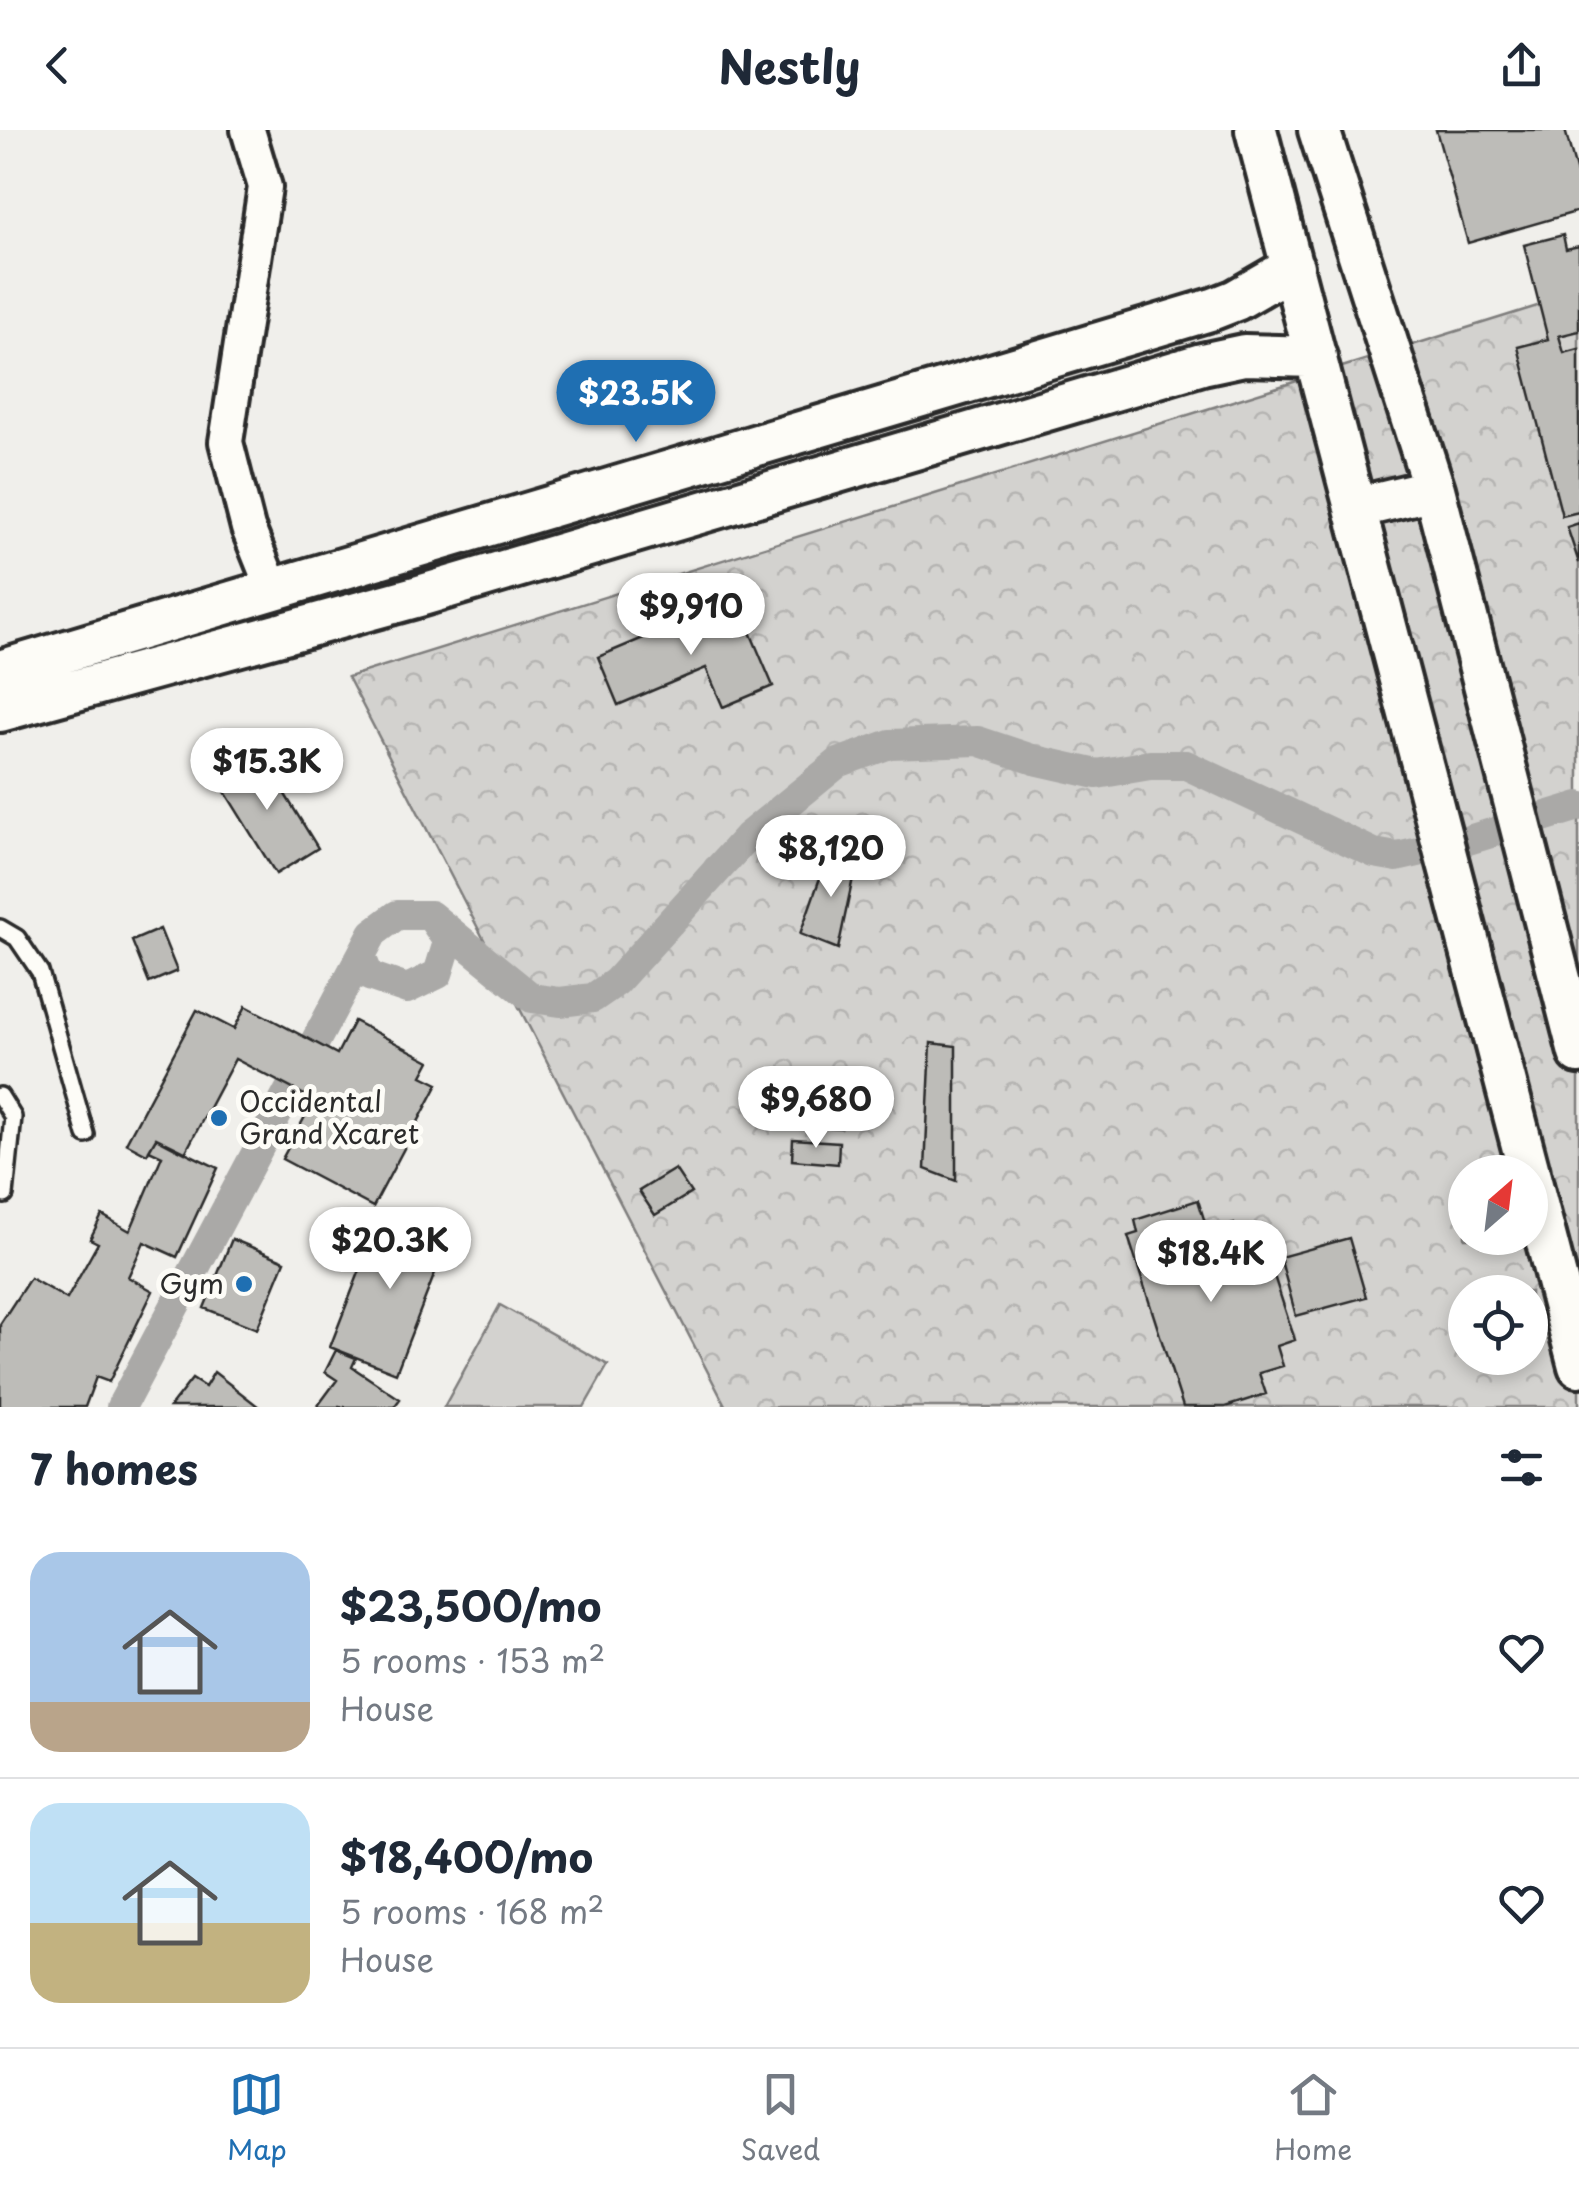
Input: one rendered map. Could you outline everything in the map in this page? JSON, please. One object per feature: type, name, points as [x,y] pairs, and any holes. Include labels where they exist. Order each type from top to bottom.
[{"type":"street","points":[[248,130],[265,187],[226,442],[248,528],[273,590]]},
{"type":"street","points":[[1256,130],[1524,1155]]},
{"type":"street","points":[[1319,130],[1434,490],[1579,1053]]},
{"type":"street","points":[[0,671],[1213,310],[1293,266]]},
{"type":"street","points":[[0,711],[419,596],[1202,364],[1244,354],[1316,358]]},
{"type":"street","points":[[1355,508],[1434,490]]},
{"type":"street","points":[[1548,1247],[1579,1366]]},
{"type":"lane","points":[[0,928],[16,938],[40,972],[86,1135]]},
{"type":"lane","points":[[0,1096],[13,1117],[5,1195]]},
{"type":"green space","points":[[1579,293],[1579,1407],[726,1407],[348,677]]},
{"type":"green space","points":[[500,1305],[608,1365],[584,1407],[444,1407]]},
{"type":"building","points":[[1436,130],[1565,130],[1579,181],[1579,211],[1468,243]]},
{"type":"building","points":[[1563,235],[1566,249],[1579,246],[1579,331],[1559,336],[1564,353],[1579,349],[1579,512],[1562,516],[1518,347],[1548,339],[1524,245]]},
{"type":"building","points":[[1579,523],[1579,563],[1567,527]]},
{"type":"building","points":[[736,599],[773,686],[723,707],[706,668],[618,705],[598,657]]},
{"type":"building","points":[[259,752],[318,848],[276,874],[217,779]]},
{"type":"building","points":[[831,847],[857,859],[838,949],[800,934]]},
{"type":"building","points":[[160,929],[177,971],[149,983],[132,941]]},
{"type":"building","points":[[246,1006],[337,1054],[354,1021],[430,1061],[422,1076],[438,1084],[373,1207],[282,1159],[314,1100],[235,1059],[185,1153],[156,1138],[147,1154],[126,1143],[197,1010],[234,1029]]},
{"type":"building","points":[[931,1043],[956,1046],[956,1181],[925,1169]]},
{"type":"building","points":[[804,1093],[844,1096],[841,1128],[802,1125]]},
{"type":"building","points":[[156,1138],[218,1168],[177,1257],[144,1242],[128,1277],[153,1291],[109,1382],[96,1377],[85,1407],[0,1407],[0,1324],[30,1278],[67,1299],[98,1243],[90,1239],[102,1215],[130,1231],[162,1156],[149,1150]]},
{"type":"building","points":[[793,1139],[839,1142],[838,1164],[792,1160]]},
{"type":"building","points":[[675,1169],[691,1193],[655,1215],[639,1191]]},
{"type":"building","points":[[1198,1200],[1208,1232],[1234,1224],[1237,1234],[1258,1227],[1295,1340],[1277,1346],[1283,1366],[1259,1373],[1266,1394],[1225,1407],[1183,1407],[1128,1236],[1138,1233],[1135,1220]]},
{"type":"building","points":[[383,1211],[449,1237],[396,1373],[330,1347]]},
{"type":"building","points":[[1349,1238],[1366,1297],[1296,1316],[1280,1257]]},
{"type":"building","name":"Gym","points":[[232,1239],[285,1261],[257,1329],[204,1308]]},
{"type":"building","points":[[336,1350],[356,1358],[352,1367],[400,1399],[394,1407],[317,1407],[337,1380],[325,1372]]},
{"type":"building","points":[[214,1372],[259,1407],[170,1407],[192,1379],[205,1387]]},
{"type":"waterway","points":[[430,915],[532,998],[560,1002],[593,998],[616,982],[747,837],[838,763],[890,744],[978,741],[1035,760],[1097,774],[1150,765],[1186,765],[1374,853],[1397,857],[1462,842],[1579,806]]},
{"type":"waterway","points":[[121,1407],[373,933],[397,915],[430,915],[448,942],[438,974],[407,989],[369,976],[361,956]]},
{"type":"place","name":"Occidental Grand Xcaret","points":[[219,1118]]},
{"type":"place","name":"Gym","points":[[244,1284]]}]
